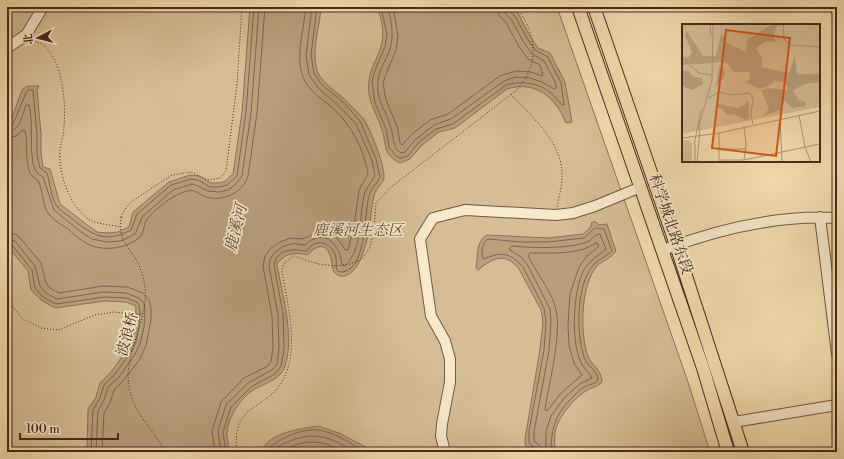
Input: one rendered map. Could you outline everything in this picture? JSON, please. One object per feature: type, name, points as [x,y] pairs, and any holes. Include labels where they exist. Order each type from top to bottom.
[{"type":"main road","name":"科学城北路东段","points":[[578,7],[703,368],[728,452]]},
{"type":"main road","name":"科学城北路东段","points":[[594,7],[676,245],[743,452]]},
{"type":"street","points":[[7,48],[26,35],[43,7]]},
{"type":"street","points":[[835,7],[837,12]]},
{"type":"street","points":[[445,452],[442,430],[450,382],[450,359],[445,341],[431,316],[420,239],[433,218],[465,210],[556,215],[574,213],[595,206],[641,186]]},
{"type":"street","points":[[820,217],[837,354]]},
{"type":"street","points":[[663,250],[745,225],[795,218],[837,218]]},
{"type":"street","points":[[734,422],[837,405]]},
{"type":"path","name":"波浪桥","points":[[165,452],[159,440],[137,410],[128,384],[128,367],[134,340],[143,314],[145,297],[143,277],[138,262],[124,240],[120,227],[121,217],[131,202],[172,175],[191,172],[208,180],[220,178],[226,171],[237,84],[242,7]]},
{"type":"path","points":[[237,452],[236,439],[240,422],[248,411],[276,390],[283,380],[288,367],[291,354],[291,326],[282,271],[283,266],[287,260],[294,256],[325,265],[336,266],[350,264],[362,259],[370,247],[374,230],[376,203],[391,187],[518,89],[529,73],[534,53],[532,36],[524,17],[516,7]]},
{"type":"path","points":[[26,35],[31,40],[44,46],[51,54],[56,63],[61,80],[65,113],[60,149],[62,177],[70,196],[82,213],[90,220],[96,223],[120,227]]},
{"type":"path","points":[[511,94],[550,137],[561,164],[561,184],[556,215]]},
{"type":"path","points":[[7,300],[23,319],[41,328],[58,330],[95,315],[114,312],[143,314]]},
{"type":"green space","name":"鹿溪河生态区","points":[[7,7],[557,7],[688,382],[710,452],[7,452]]},
{"type":"water","name":"鹿溪河","points":[[250,7],[321,7],[315,46],[315,62],[317,70],[322,80],[363,118],[376,147],[384,172],[384,178],[374,196],[368,236],[362,255],[354,269],[346,276],[338,275],[333,271],[331,257],[327,249],[324,247],[314,249],[307,255],[290,254],[280,260],[277,264],[287,315],[289,342],[288,355],[283,371],[280,375],[255,389],[245,397],[236,408],[229,421],[228,428],[227,436],[230,452],[84,452],[87,450],[88,409],[96,397],[100,383],[111,372],[127,350],[132,340],[135,326],[136,306],[126,302],[105,301],[55,308],[41,300],[31,290],[28,271],[7,246],[7,123],[10,123],[22,90],[27,86],[39,86],[37,90],[43,167],[50,169],[60,204],[97,232],[118,232],[129,227],[133,212],[169,182],[190,175],[199,176],[211,183],[224,182],[233,174],[242,112]]},
{"type":"water","points":[[377,7],[512,8],[518,13],[538,48],[550,53],[565,82],[572,122],[566,123],[557,106],[544,93],[527,87],[507,89],[455,128],[439,132],[421,146],[410,159],[400,163],[394,160],[386,149],[382,130],[370,100],[368,88],[372,67],[380,50],[383,37],[382,21]]},
{"type":"water","points":[[592,222],[596,222],[599,225],[607,224],[616,251],[597,266],[592,274],[588,284],[583,308],[583,333],[587,353],[598,370],[602,382],[581,395],[571,404],[562,416],[555,433],[555,452],[535,452],[525,445],[525,439],[540,349],[543,322],[541,310],[519,269],[509,260],[504,258],[494,259],[478,270],[476,268],[479,245],[483,237],[487,235],[548,238],[583,234],[590,228]]},
{"type":"water","points":[[318,426],[339,433],[375,452],[260,452],[265,445],[278,436],[294,430]]}]
